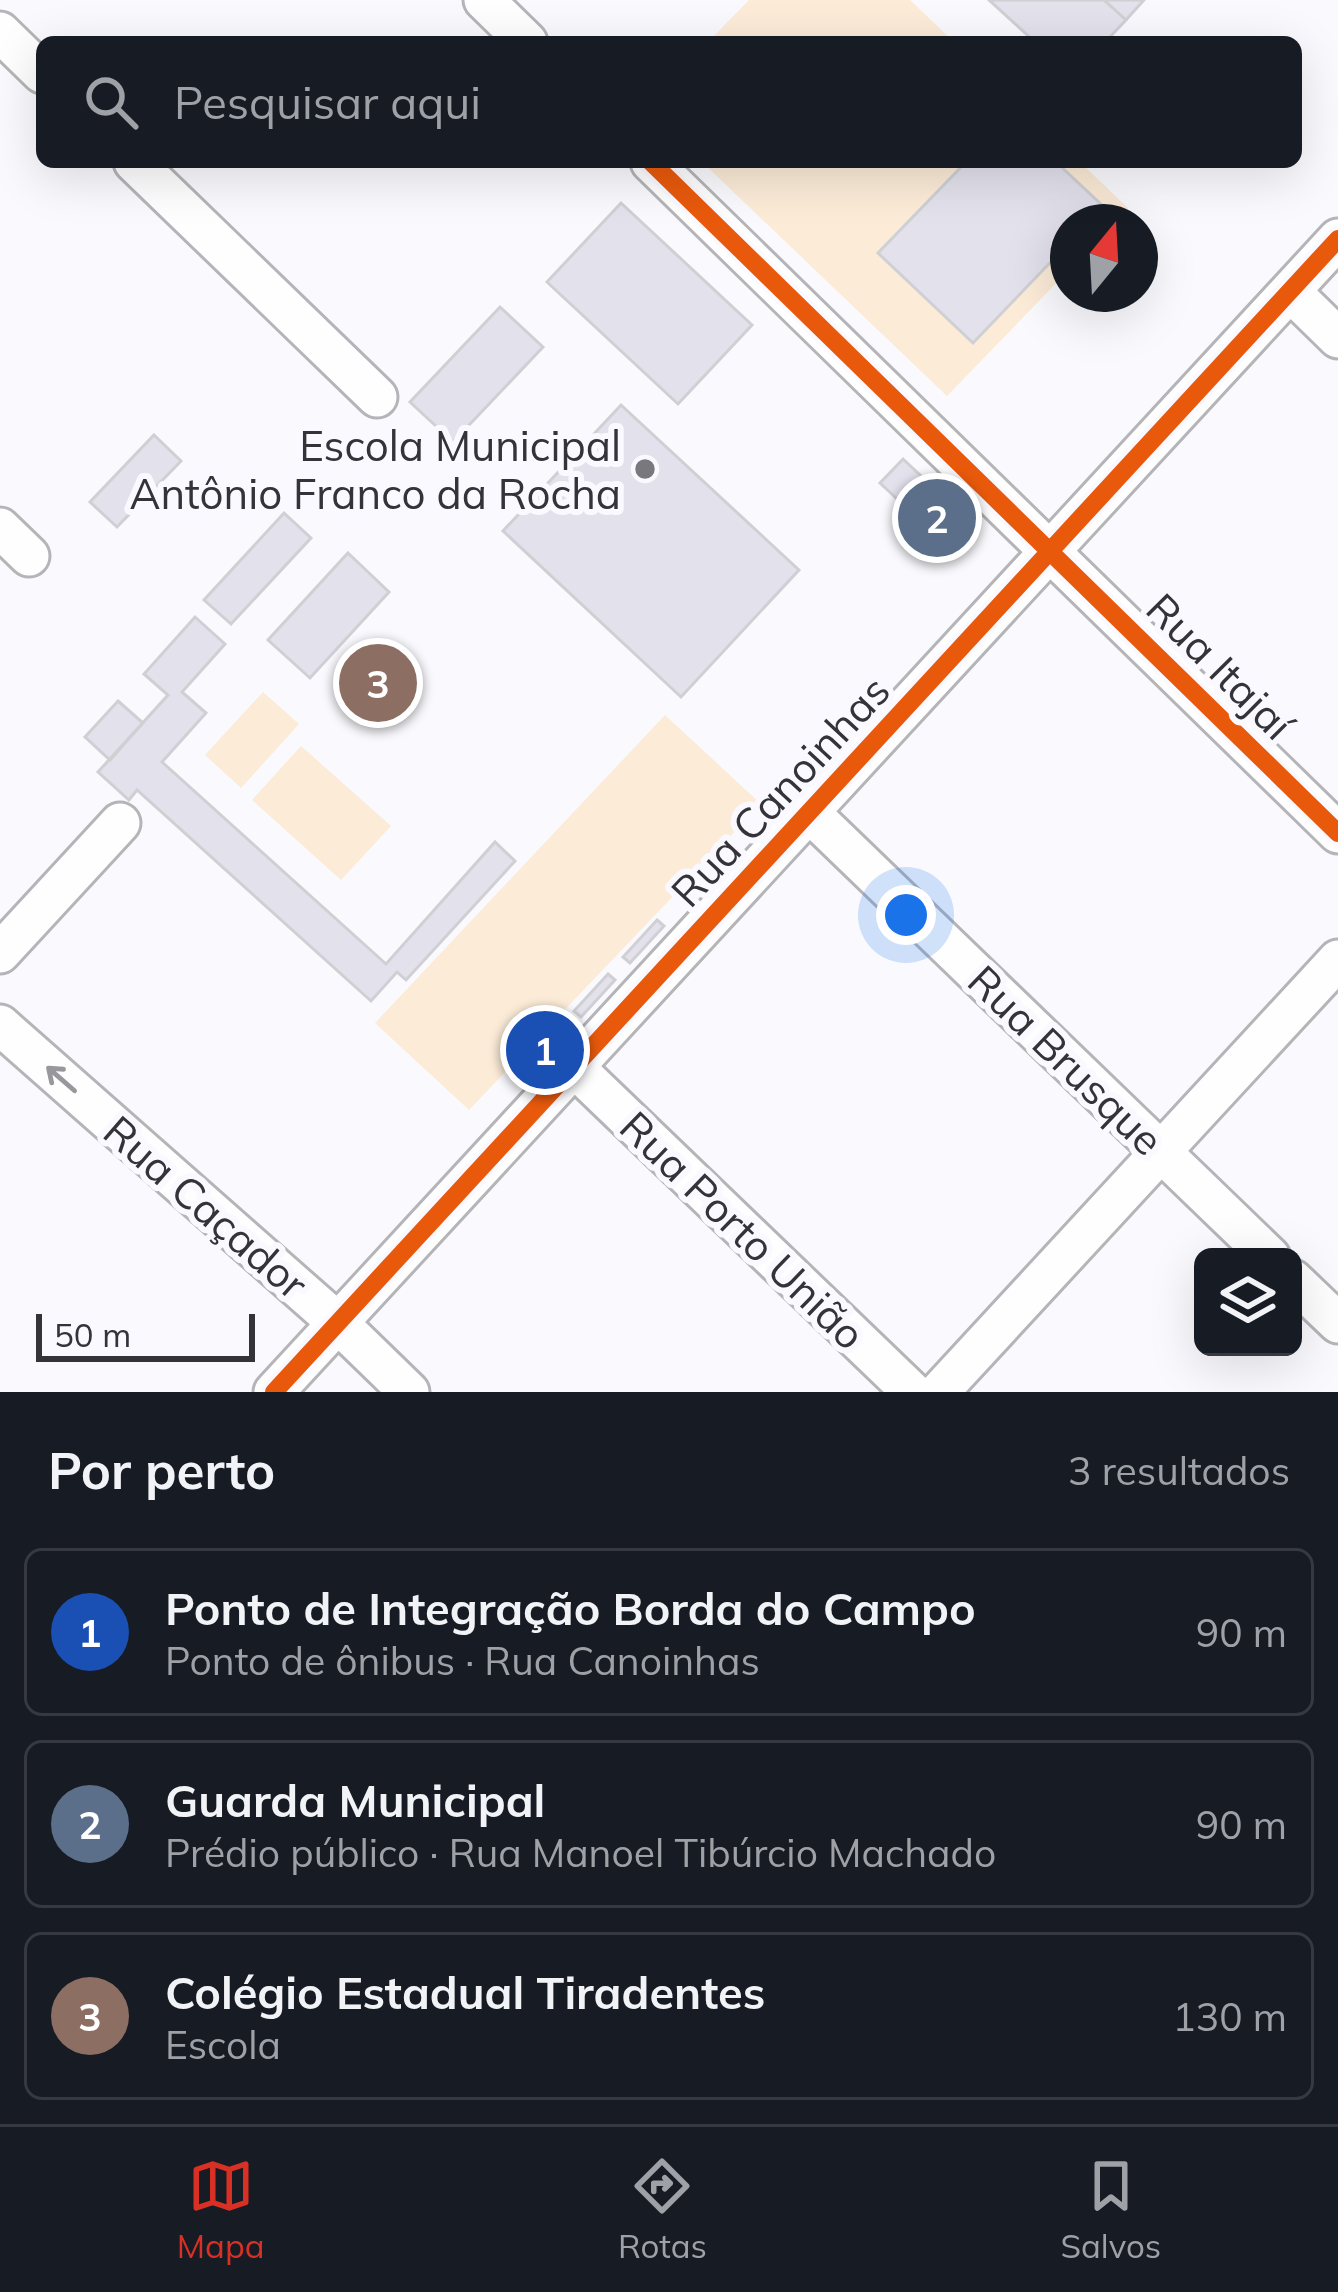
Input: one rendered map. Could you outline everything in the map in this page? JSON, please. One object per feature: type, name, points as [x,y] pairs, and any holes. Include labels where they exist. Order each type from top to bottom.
[{"type":"street","points":[[484,0],[521,36]]},
{"type":"street","points":[[0,32],[36,67]]},
{"type":"street","points":[[140,168],[377,397]]},
{"type":"street","name":"Rua Itajaí","points":[[657,168],[1338,833]]},
{"type":"street","name":"Rua Canoinhas","points":[[274,1392],[1338,239]]},
{"type":"street","points":[[1290,291],[1338,338]]},
{"type":"street","points":[[0,528],[29,556]]},
{"type":"street","name":"Rua Brusque","points":[[809,812],[1261,1248]]},
{"type":"street","points":[[0,953],[120,823]]},
{"type":"street","points":[[939,1392],[1338,960]]},
{"type":"street","name":"Rua Caçador","points":[[0,1025],[338,1323],[409,1392]]},
{"type":"street","name":"Rua Porto União","points":[[574,1067],[912,1392]]},
{"type":"street","points":[[1302,1289],[1338,1323]]},
{"type":"shaded area","points":[[749,0],[910,0],[948,36],[714,36]]},
{"type":"shaded area","points":[[708,168],[1086,168],[1124,204],[1050,204],[1050,290],[947,396]]},
{"type":"shaded area","points":[[263,692],[299,724],[241,788],[205,755]]},
{"type":"shaded area","points":[[665,715],[761,804],[469,1110],[375,1023]]},
{"type":"shaded area","points":[[301,746],[391,826],[341,880],[252,800]]},
{"type":"building","points":[[989,0],[1104,0],[1126,20],[1111,36],[1028,36]]},
{"type":"building","points":[[1104,0],[1144,0],[1126,20]]},
{"type":"building","points":[[960,168],[1062,168],[1101,204],[1050,204],[1050,263],[973,343],[878,253]]},
{"type":"building","points":[[621,203],[752,325],[678,404],[547,282]]},
{"type":"building","points":[[500,307],[543,347],[453,442],[410,402]]},
{"type":"building","points":[[621,405],[799,570],[681,697],[503,531]]},
{"type":"building","points":[[154,435],[181,461],[117,527],[90,502]]},
{"type":"building","points":[[903,459],[935,489],[912,513],[880,483]]},
{"type":"building","points":[[284,513],[311,538],[231,624],[204,600]]},
{"type":"building","points":[[348,553],[389,592],[310,678],[268,640]]},
{"type":"building","points":[[195,617],[225,644],[182,692],[206,713],[162,762],[386,964],[495,842],[515,861],[406,980],[397,972],[371,1001],[137,790],[129,800],[98,772],[168,695],[144,674]]},
{"type":"building","points":[[118,701],[143,723],[110,760],[85,737]]},
{"type":"building","points":[[657,920],[664,926],[630,963],[623,957]]},
{"type":"building","points":[[608,974],[615,980],[581,1017],[574,1011]]},
{"type":"building","points":[[559,1029],[566,1035],[531,1072],[525,1066]]},
{"type":"cycle path","points":[[657,168],[1338,833]]},
{"type":"cycle path","points":[[274,1392],[1338,239]]},
{"type":"place","name":"Escola Municipal Antônio Franco da Rocha","points":[[645,469]]},
{"type":"place","name":"Guarda Municipal","points":[[937,518]]},
{"type":"place","name":"Colégio Estadual Tiradentes","points":[[378,683]]},
{"type":"place","name":"Ponto de Integração Borda do Campo","points":[[545,1050]]}]
